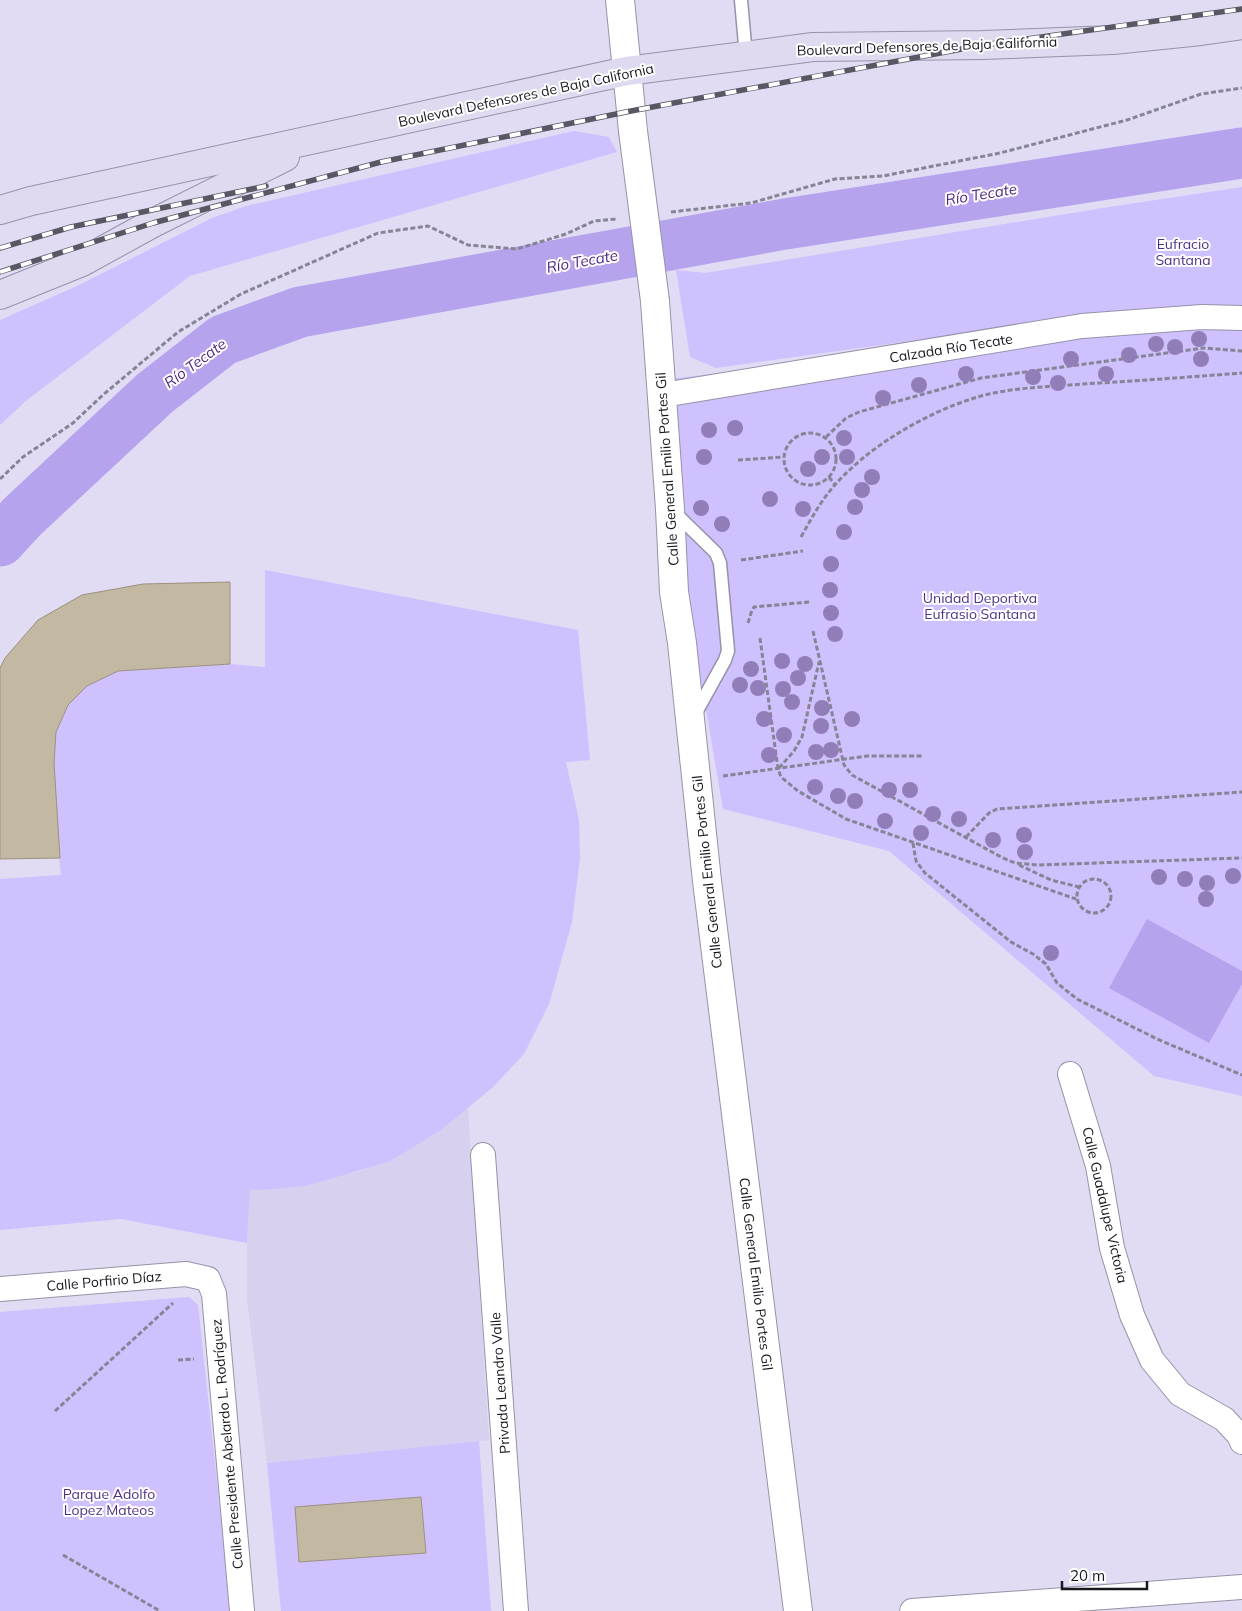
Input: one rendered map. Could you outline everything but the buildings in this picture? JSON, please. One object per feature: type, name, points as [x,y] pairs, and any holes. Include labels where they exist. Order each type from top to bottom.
[{"type":"main road","name":"Boulevard Defensores de Baja California","points":[[0,210],[627,71],[813,47],[984,45],[1114,40],[1242,25]]},
{"type":"main road","name":"Boulevard Defensores de Baja California","points":[[0,296],[82,262],[153,223],[320,139]]},
{"type":"street","name":"Calle General Emilio Portes Gil","points":[[620,0],[633,131],[655,301],[674,592],[682,643],[707,881],[798,1611]]},
{"type":"street","name":"Calzada Río Tecate","points":[[662,394],[1082,326],[1202,317],[1242,318]]},
{"type":"street","name":"Calle Guadalupe Victoria","points":[[1070,1074],[1098,1166],[1112,1248],[1132,1315],[1152,1360],[1180,1394],[1224,1419],[1240,1435],[1242,1442]]},
{"type":"street","name":"Privada Leandro Valle","points":[[484,1156],[516,1611]]},
{"type":"street","name":"Calle Porfirio Díaz","points":[[0,1290],[186,1274],[208,1279]]},
{"type":"street","name":"Calle Presidente Abelardo L. Rodríguez","points":[[208,1279],[214,1294],[242,1611]]},
{"type":"street","points":[[912,1611],[1242,1587]]},
{"type":"lane","points":[[740,0],[746,56]]},
{"type":"lane","points":[[670,508],[716,553],[720,563],[728,643],[725,660],[690,722]]},
{"type":"path","points":[[662,213],[751,203],[835,179],[883,176],[1000,154],[1127,120],[1201,94],[1242,88]]},
{"type":"path","points":[[0,479],[22,457],[73,423],[104,394],[178,332],[242,294],[378,233],[428,226],[468,245],[517,249],[566,234],[594,221],[623,218]]},
{"type":"path","points":[[826,437],[846,418],[860,412],[982,378],[1204,348],[1242,351]]},
{"type":"path","points":[[801,537],[814,512],[835,485],[860,460],[901,432],[939,412],[982,396],[1020,389],[1242,373]]},
{"type":"path","points":[[808,432],[826,437],[836,452],[834,470],[829,477],[822,483],[804,485],[790,476],[785,469],[783,457],[786,445],[799,434],[808,432]]},
{"type":"path","points":[[738,460],[783,457]]},
{"type":"path","points":[[829,477],[835,485]]},
{"type":"path","points":[[720,563],[803,551]]},
{"type":"path","points":[[728,643],[745,639],[754,607],[809,602]]},
{"type":"path","points":[[813,631],[842,758],[844,765],[852,774],[1001,857],[1051,880],[1079,887]]},
{"type":"path","points":[[760,638],[778,769],[781,777],[798,792],[846,819],[1076,899]]},
{"type":"path","points":[[778,769],[794,751],[802,737],[819,659]]},
{"type":"path","points":[[718,776],[778,769],[842,758],[883,755],[923,756]]},
{"type":"path","points":[[966,837],[990,813],[997,809],[1242,792]]},
{"type":"path","points":[[913,842],[916,861],[925,873],[1011,942],[1040,959],[1046,964],[1057,983],[1077,999],[1157,1039],[1242,1075]]},
{"type":"path","points":[[1015,863],[1037,865],[1242,858]]},
{"type":"path","points":[[1088,880],[1100,880],[1109,888],[1111,899],[1109,904],[1102,912],[1091,914],[1081,909],[1076,899],[1079,887],[1088,880]]},
{"type":"path","points":[[55,1411],[173,1303]]},
{"type":"path","points":[[63,1555],[160,1611]]},
{"type":"shaded area","points":[[1147,919],[1242,971],[1242,984],[1209,1043],[1109,988]]},
{"type":"shaded area","points":[[468,1107],[489,1440],[267,1463],[247,1299],[247,1243],[250,1188],[262,1190],[357,1172],[389,1162],[441,1130]]},
{"type":"green space","points":[[574,131],[609,137],[617,152],[190,276],[27,400],[0,425],[0,320],[77,286],[212,218],[246,206]]},
{"type":"green space","name":"Eufracio Santana","points":[[1242,187],[1242,307],[1112,313],[716,368],[690,357],[676,270],[705,273]]},
{"type":"green space","name":"Unidad Deportiva Eufrasio Santana","points":[[1236,310],[1242,311],[1242,1096],[1154,1076],[889,851],[723,809],[686,592],[670,379]]},
{"type":"green space","points":[[265,570],[578,630],[590,760],[566,762],[579,820],[580,858],[572,922],[549,1004],[524,1054],[493,1087],[441,1130],[389,1162],[305,1186],[262,1190],[250,1189],[247,1243],[121,1219],[0,1230],[0,879],[61,875],[59,858],[0,859],[0,668],[5,658],[38,620],[82,595],[143,584],[230,582],[230,664],[265,667]]},
{"type":"green space","name":"Parque Adolfo Lopez Mateos","points":[[189,1297],[198,1305],[231,1611],[0,1611],[0,1312]]},
{"type":"green space","points":[[479,1441],[491,1611],[281,1611],[267,1463]]},
{"type":"waterway","name":"Río Tecate","points":[[0,541],[22,517],[155,393],[223,340],[300,312],[785,224],[1242,153]]},
{"type":"railway","points":[[0,272],[153,223],[381,162],[631,111],[983,45],[1242,9]]},
{"type":"railway","points":[[0,248],[71,227],[266,186]]}]
